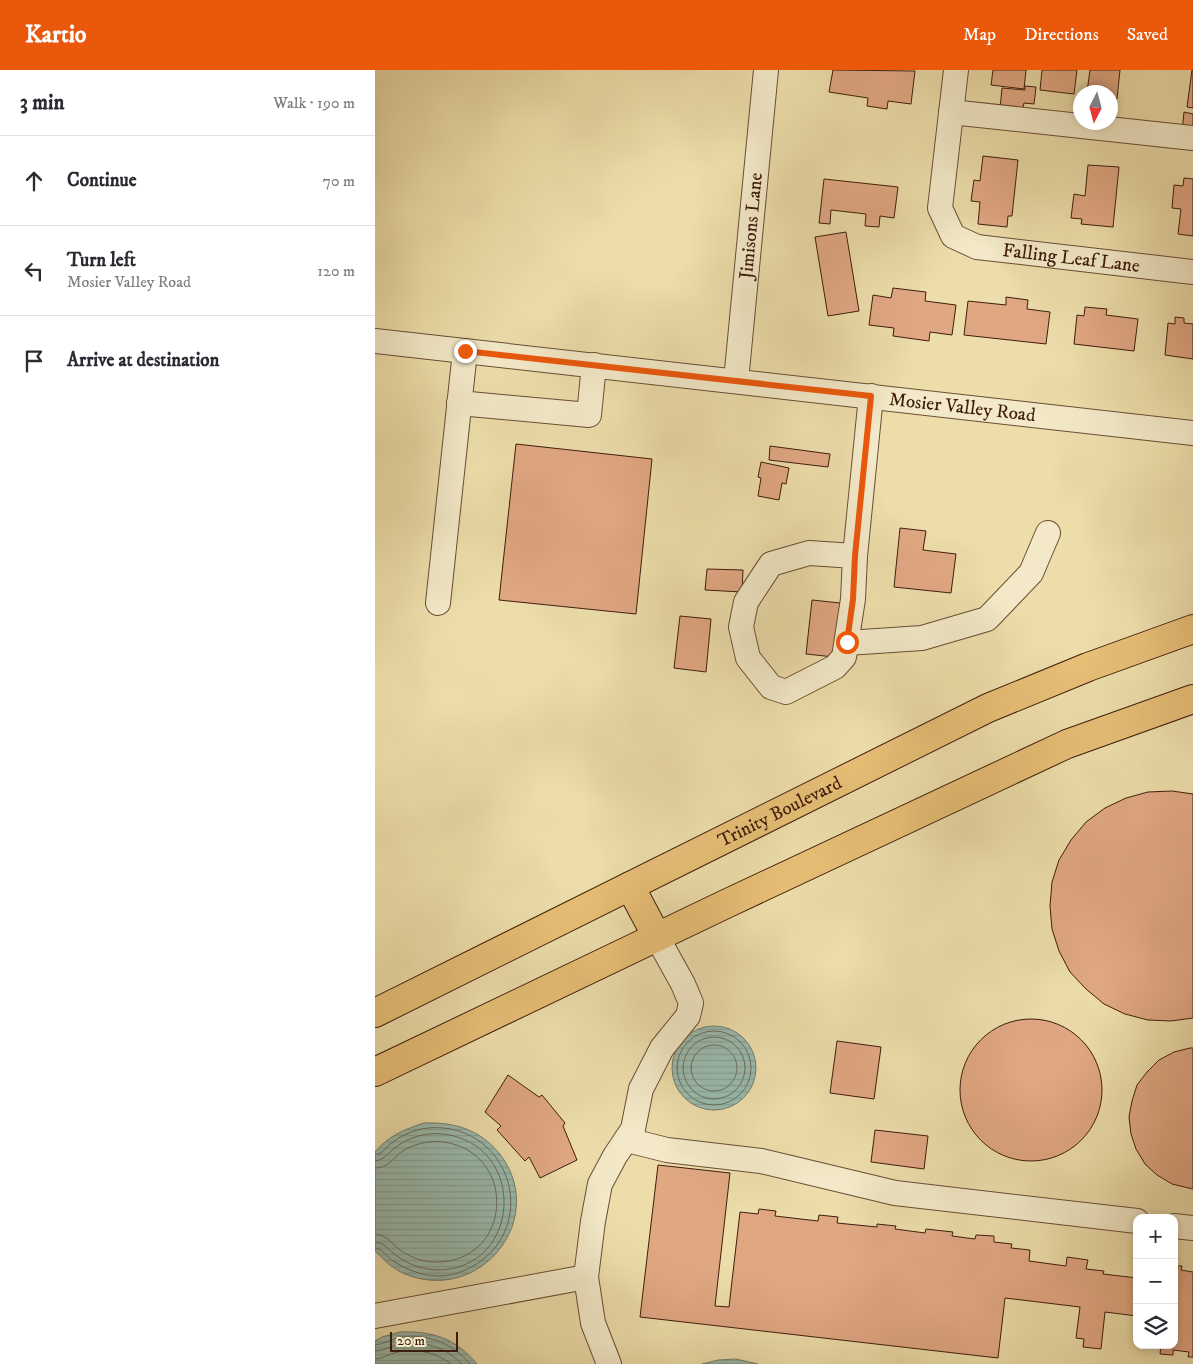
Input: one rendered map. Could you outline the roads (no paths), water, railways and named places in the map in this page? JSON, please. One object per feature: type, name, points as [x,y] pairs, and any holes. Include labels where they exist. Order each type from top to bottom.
[{"type":"main road","name":"Trinity Boulevard","points":[[375,1012],[989,708],[1089,667],[1193,630]]},
{"type":"main road","points":[[375,1072],[1067,744],[1193,699]]},
{"type":"main road","points":[[630,886],[657,937]]},
{"type":"street","name":"Jimisons Lane","points":[[736,381],[767,70]]},
{"type":"street","points":[[956,70],[951,112],[1193,138]]},
{"type":"street","name":"Falling Leaf Lane","points":[[951,112],[940,208],[953,236],[977,247],[1193,272]]},
{"type":"street","name":"Mosier Valley Road","points":[[375,341],[1193,433]]},
{"type":"street","points":[[438,603],[465,351]]},
{"type":"street","points":[[459,403],[589,415],[594,365]]},
{"type":"street","points":[[855,556],[809,553],[771,564],[746,602],[741,627],[748,658],[771,687],[786,692],[835,667],[844,657],[853,599],[855,556],[871,396]]},
{"type":"street","points":[[847,642],[922,638],[987,619],[1031,573],[1048,533]]},
{"type":"street","points":[[609,1364],[593,1323],[586,1277],[593,1222],[601,1184],[615,1156],[633,1130],[641,1089],[662,1048],[688,1016],[691,1003],[683,984],[657,937]]},
{"type":"street","points":[[627,1140],[667,1150],[761,1161],[895,1193],[1133,1221]]},
{"type":"street","points":[[1178,1226],[1193,1228]]},
{"type":"street","points":[[375,1316],[586,1277]]},
{"type":"water","points":[[706,1026],[722,1026],[738,1033],[749,1044],[756,1060],[753,1084],[744,1098],[738,1103],[722,1110],[706,1110],[690,1103],[679,1092],[672,1076],[672,1060],[679,1044],[690,1033]]},
{"type":"water","points":[[424,1123],[456,1126],[483,1138],[499,1153],[513,1178],[517,1203],[512,1228],[500,1249],[482,1266],[459,1277],[433,1280],[405,1274],[385,1261],[375,1251],[375,1152],[397,1134]]},
{"type":"water","points":[[400,1332],[423,1333],[443,1338],[460,1348],[477,1364],[375,1364],[375,1341]]},
{"type":"water","points":[[736,1359],[758,1364],[702,1364],[718,1360]]}]
